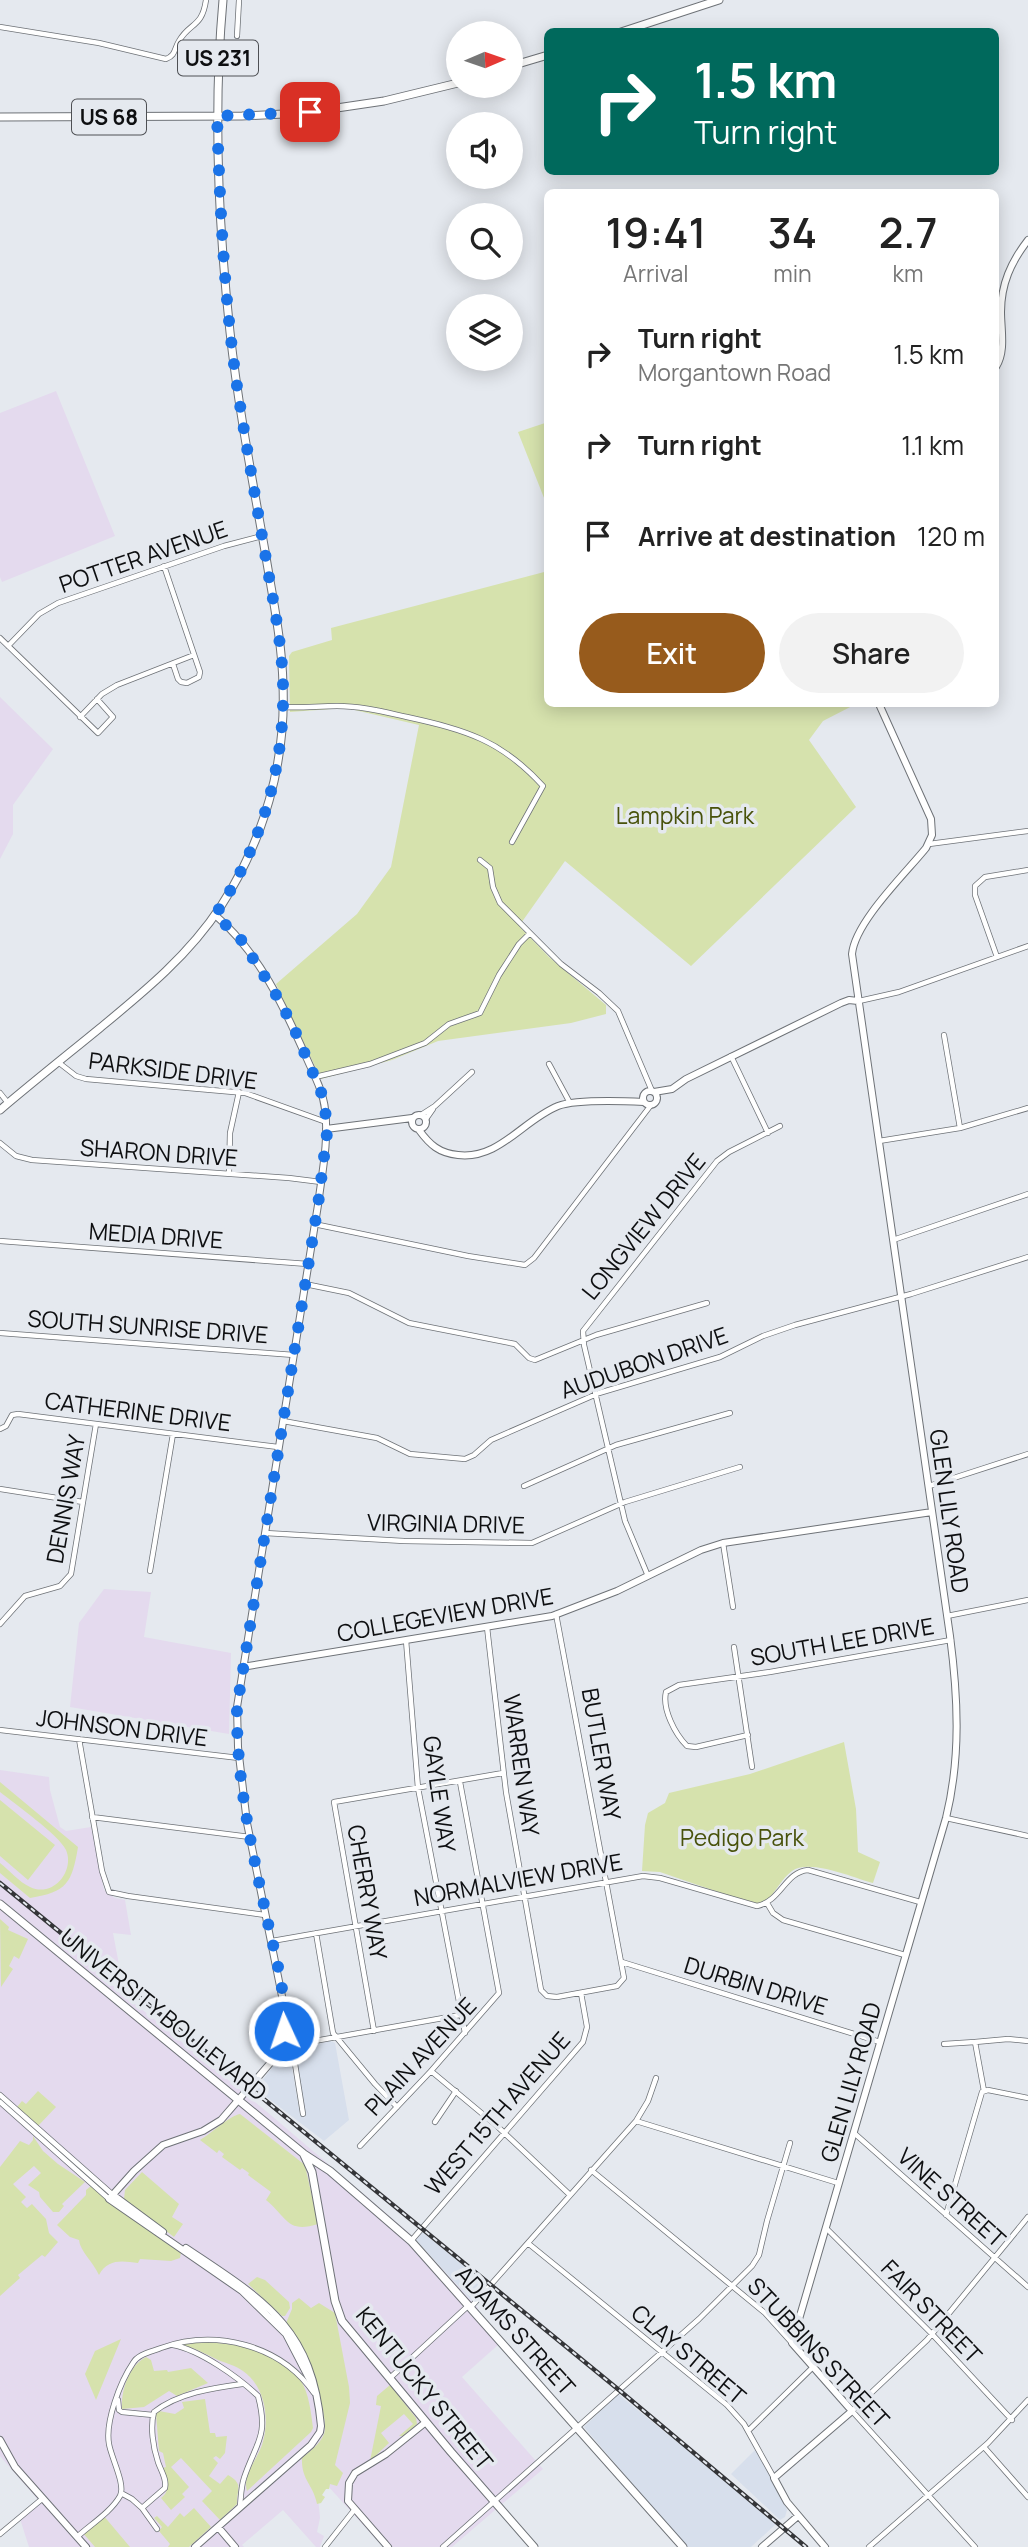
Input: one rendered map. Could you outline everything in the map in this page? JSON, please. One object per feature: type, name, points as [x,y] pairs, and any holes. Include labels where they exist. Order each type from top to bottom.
[{"type":"main road","name":"US 231","points":[[217,116],[223,0]]},
{"type":"main road","points":[[633,28],[719,0]]},
{"type":"main road","points":[[523,62],[544,56]]},
{"type":"main road","name":"US 68","points":[[0,117],[278,115],[337,109],[446,86]]},
{"type":"main road","points":[[0,1110],[157,980],[187,950],[215,915],[240,873],[267,807],[279,758],[283,707],[281,650],[230,331],[222,248],[217,116]]},
{"type":"main road","name":"UNIVERSITY BOULEVARD","points":[[0,1904],[304,2154]]},
{"type":"main road","name":"ADAMS STREET","points":[[304,2154],[330,2171],[411,2241],[683,2547]]},
{"type":"main road","name":"KENTUCKY STREET","points":[[304,2154],[314,2180],[339,2315],[426,2422],[534,2547]]},
{"type":"street","points":[[0,27],[108,45],[166,59],[173,55],[180,39],[202,18],[206,0]]},
{"type":"street","points":[[237,36],[239,0]]},
{"type":"street","points":[[999,362],[1002,346],[1001,304],[1006,279],[1014,259],[1028,240]]},
{"type":"street","name":"POTTER AVENUE","points":[[8,646],[39,614],[51,606],[224,546],[262,536]]},
{"type":"street","points":[[164,566],[201,671],[197,680],[184,683],[179,681],[173,663]]},
{"type":"street","points":[[0,639],[96,732],[101,732],[113,717],[97,699]]},
{"type":"street","points":[[80,717],[97,699],[117,685],[194,656]]},
{"type":"street","points":[[283,707],[369,708],[456,727],[492,743],[521,763],[543,786],[512,842]]},
{"type":"street","points":[[880,707],[931,820],[932,835],[929,844],[1028,831]]},
{"type":"street","name":"GLEN LILY ROAD","points":[[792,2343],[946,1818],[953,1778],[958,1717],[951,1640],[852,954],[856,936],[929,844]]},
{"type":"street","points":[[314,1224],[481,1259],[527,1265],[645,1114],[649,1097],[648,1083],[623,1019],[612,1003],[561,964],[500,903],[493,887],[490,869],[480,860]]},
{"type":"street","points":[[997,957],[975,895],[975,886],[985,877],[1028,870]]},
{"type":"street","points":[[111,2197],[156,2150],[171,2141],[210,2128],[239,2101],[274,2058],[282,2043],[285,2015],[250,1837],[239,1758],[237,1707],[321,1182],[326,1126],[324,1098],[289,1017],[240,938],[215,915]]},
{"type":"street","points":[[315,1077],[370,1064],[425,1043],[449,1024],[480,1013],[484,1010],[499,975],[519,944],[530,933]]},
{"type":"street","points":[[472,1072],[435,1105],[423,1122],[427,1139],[442,1152],[478,1155],[495,1147],[549,1110],[570,1103],[649,1097],[841,1003],[899,992],[1028,946]]},
{"type":"street","points":[[944,1035],[960,1128]]},
{"type":"street","points":[[731,1056],[768,1133]]},
{"type":"street","name":"PARKSIDE DRIVE","points":[[58,1062],[76,1076],[86,1079],[239,1092],[261,1098],[326,1126],[398,1120],[412,1121],[414,1128],[423,1122]]},
{"type":"street","points":[[549,1064],[570,1103]]},
{"type":"street","points":[[229,1174],[230,1133],[239,1092]]},
{"type":"street","points":[[0,1093],[8,1103]]},
{"type":"street","points":[[879,1141],[960,1128],[1028,1108]]},
{"type":"street","points":[[412,1121],[423,1122]]},
{"type":"street","name":"LONGVIEW DRIVE","points":[[584,1340],[584,1329],[713,1165],[726,1154],[780,1126]]},
{"type":"street","name":"SHARON DRIVE","points":[[0,1143],[13,1155],[25,1160],[321,1182]]},
{"type":"street","points":[[893,1240],[1028,1194]]},
{"type":"street","name":"MEDIA DRIVE","points":[[0,1241],[308,1264]]},
{"type":"street","name":"AUDUBON DRIVE","points":[[282,1421],[377,1437],[411,1454],[465,1459],[491,1440],[596,1395],[720,1357],[763,1336],[795,1325],[901,1297],[1028,1256]]},
{"type":"street","points":[[305,1284],[349,1293],[409,1323],[515,1344],[532,1359],[539,1359],[584,1340],[707,1303]]},
{"type":"street","name":"SOUTH SUNRISE DRIVE","points":[[0,1333],[293,1355]]},
{"type":"street","points":[[584,1340],[621,1504],[630,1536],[648,1576]]},
{"type":"street","points":[[524,1486],[608,1450],[730,1413]]},
{"type":"street","name":"CATHERINE DRIVE","points":[[0,1429],[6,1426],[12,1415],[18,1414],[278,1447]]},
{"type":"street","name":"DENNIS WAY","points":[[0,1624],[25,1596],[60,1586],[68,1578],[72,1568],[96,1424]]},
{"type":"street","points":[[150,1571],[173,1434]]},
{"type":"street","points":[[929,1486],[1028,1454]]},
{"type":"street","name":"VIRGINIA DRIVE","points":[[264,1533],[404,1541],[528,1544],[621,1504],[740,1466]]},
{"type":"street","points":[[0,1489],[83,1502]]},
{"type":"street","name":"COLLEGEVIEW DRIVE","points":[[242,1667],[556,1614],[612,1593],[723,1542],[932,1512]]},
{"type":"street","points":[[723,1542],[733,1607]]},
{"type":"street","points":[[947,1616],[1028,1600]]},
{"type":"street","name":"BUTLER WAY","points":[[556,1614],[622,1962]]},
{"type":"street","name":"WARREN WAY","points":[[487,1627],[503,1773],[542,1993],[555,1997],[581,1993]]},
{"type":"street","name":"GAYLE WAY","points":[[406,1640],[418,1788],[465,2033]]},
{"type":"street","name":"SOUTH LEE DRIVE","points":[[748,1735],[696,1747],[687,1746],[675,1727],[664,1700],[667,1691],[674,1686],[951,1640]]},
{"type":"street","points":[[734,1647],[752,1767]]},
{"type":"street","name":"JOHNSON DRIVE","points":[[0,1730],[239,1758]]},
{"type":"street","points":[[79,1739],[107,1889],[112,1893],[266,1916]]},
{"type":"street","points":[[418,1788],[503,1773]]},
{"type":"street","name":"PLAIN AVENUE","points":[[360,2146],[465,2033],[496,1998],[499,1990],[460,1782]]},
{"type":"street","name":"CHERRY WAY","points":[[374,2031],[334,1802],[418,1788]]},
{"type":"street","points":[[92,1817],[250,1837]]},
{"type":"street","points":[[946,1818],[1028,1836]]},
{"type":"street","points":[[905,1955],[783,1920],[773,1913],[767,1903],[793,1875],[806,1870],[920,1902]]},
{"type":"street","name":"NORMALVIEW DRIVE","points":[[272,1941],[607,1881],[653,1876],[752,1905],[767,1903]]},
{"type":"street","points":[[316,1933],[336,2038],[397,2107]]},
{"type":"street","points":[[581,1993],[620,1984],[624,1979],[622,1962]]},
{"type":"street","name":"DURBIN DRIVE","points":[[622,1962],[880,2042]]},
{"type":"street","name":"WEST 15TH AVENUE","points":[[411,2241],[583,2042],[586,2027],[581,1993]]},
{"type":"street","points":[[282,2043],[292,2045],[460,2015]]},
{"type":"street","points":[[944,2043],[1007,2039],[1028,2041]]},
{"type":"street","points":[[946,2215],[983,2091],[975,2042]]},
{"type":"street","points":[[292,2045],[303,2113]]},
{"type":"street","points":[[431,2071],[505,2133],[570,2195]]},
{"type":"street","points":[[390,2378],[470,2306],[529,2244],[636,2121],[648,2101],[656,2078]]},
{"type":"street","points":[[435,2122],[456,2091]]},
{"type":"street","points":[[983,2091],[1028,2098]]},
{"type":"street","points":[[0,2095],[111,2197]]},
{"type":"street","points":[[0,2102],[111,2197],[260,2306],[286,2333],[312,2384],[321,2426],[316,2440],[195,2547]]},
{"type":"street","points":[[636,2121],[838,2183]]},
{"type":"street","name":"VINE STREET","points":[[853,2132],[1028,2287]]},
{"type":"street","points":[[443,2547],[662,2352],[733,2286],[757,2259],[790,2143]]},
{"type":"street","name":"STUBBINS STREET","points":[[591,2170],[765,2313],[975,2547]]},
{"type":"street","points":[[774,2478],[852,2411],[932,2334],[1028,2217]]},
{"type":"street","name":"FAIR STREET","points":[[825,2227],[932,2334],[1012,2420]]},
{"type":"street","name":"CLAY STREET","points":[[529,2244],[727,2405],[748,2431],[798,2516],[825,2547]]},
{"type":"street","points":[[77,2537],[114,2503],[121,2493],[109,2443],[109,2424],[118,2396],[135,2360],[186,2342],[218,2341],[259,2348],[292,2367],[314,2394]]},
{"type":"street","points":[[173,2345],[195,2351],[258,2396],[263,2427],[258,2448],[244,2479],[240,2507]]},
{"type":"street","points":[[748,2431],[814,2367]]},
{"type":"street","points":[[142,2508],[165,2488],[166,2484],[157,2459],[153,2415],[168,2403],[204,2390],[243,2384]]},
{"type":"street","points":[[118,2396],[120,2411],[153,2415]]},
{"type":"street","points":[[869,2547],[984,2447],[1028,2400]]},
{"type":"street","points":[[388,2547],[348,2501],[349,2483],[355,2473],[386,2455],[426,2422]]},
{"type":"street","points":[[0,2440],[15,2467],[86,2547]]},
{"type":"street","points":[[984,2447],[1028,2497]]},
{"type":"street","points":[[1021,2489],[1028,2482]]},
{"type":"street","points":[[121,2493],[132,2498],[157,2529]]},
{"type":"street","points":[[0,2534],[42,2499]]},
{"type":"street","points":[[325,2547],[355,2509]]},
{"type":"street","points":[[762,2547],[798,2516]]},
{"type":"street","points":[[218,2528],[235,2547]]},
{"type":"shaded area","points":[[56,391],[115,536],[2,582],[0,413]]},
{"type":"shaded area","points":[[0,697],[53,749],[13,805],[13,834],[0,859]]},
{"type":"shaded area","points":[[104,1589],[151,1592],[144,1637],[231,1653],[229,1734],[70,1707],[79,1623]]},
{"type":"shaded area","points":[[0,1770],[49,1777],[60,1827],[66,1831],[91,1827],[104,1890],[115,1898],[125,1900],[131,1935],[113,1933],[120,1970],[111,1984],[408,2232],[478,2308],[472,2314],[498,2345],[462,2377],[543,2469],[452,2547],[383,2547],[328,2486],[318,2497],[320,2518],[317,2532],[324,2536],[320,2547],[316,2547],[283,2510],[242,2545],[244,2547],[29,2547],[20,2519],[40,2502],[0,2456]]},
{"type":"shaded area","points":[[331,2041],[335,2043],[349,2120],[324,2141],[256,2089],[285,2050],[289,2051],[300,2115],[305,2118],[295,2049]]},
{"type":"shaded area","points":[[422,2232],[486,2284],[472,2301],[416,2240]]},
{"type":"shaded area","points":[[618,2394],[776,2524],[751,2547],[686,2547],[584,2427]]},
{"type":"shaded area","points":[[756,2449],[787,2510],[785,2517],[780,2520],[731,2474]]},
{"type":"green space","points":[[544,423],[544,498],[518,432]]},
{"type":"green space","name":"Lampkin Park","points":[[544,572],[544,707],[850,707],[823,721],[809,740],[856,807],[691,966],[565,861],[519,926],[549,957],[606,1005],[606,1014],[571,1023],[438,1041],[392,1060],[321,1079],[276,984],[357,914],[391,867],[419,725],[346,708],[290,712],[289,656],[292,652],[332,640],[331,628]]},
{"type":"green space","name":"Pedigo Park","points":[[844,1742],[856,1809],[858,1852],[880,1862],[873,1883],[820,1868],[800,1868],[788,1874],[766,1901],[753,1904],[660,1872],[642,1871],[648,1813],[665,1803],[669,1793],[750,1774]]},
{"type":"green space","points":[[0,1782],[78,1847],[70,1877],[60,1889],[30,1898],[0,1873],[0,1863],[26,1885],[47,1889],[60,1881],[65,1874],[68,1858],[66,1850],[55,1836],[0,1792]]},
{"type":"green space","points":[[0,1800],[55,1845],[28,1880],[0,1856]]},
{"type":"green space","points":[[0,1919],[9,1927],[8,1930],[28,1939],[19,1959],[14,1956],[9,1966],[13,1969],[1,1987]]},
{"type":"green space","points":[[38,2091],[56,2107],[38,2126],[17,2107],[22,2101],[26,2104]]},
{"type":"green space","points":[[240,2114],[305,2165],[318,2224],[300,2227],[288,2222],[266,2200],[271,2192],[242,2168],[240,2170],[222,2157],[224,2154],[219,2150],[217,2153],[200,2140]]},
{"type":"green space","points":[[33,2136],[43,2151],[85,2182],[62,2204],[64,2206],[59,2212],[53,2212],[39,2192],[28,2185],[41,2173],[34,2166],[13,2184],[26,2197],[21,2202],[27,2208],[32,2204],[46,2219],[49,2233],[58,2242],[45,2257],[42,2255],[18,2275],[20,2278],[0,2296],[0,2167],[20,2141],[29,2145]]},
{"type":"green space","points":[[142,2172],[179,2204],[172,2217],[183,2224],[174,2237],[124,2199],[125,2190]]},
{"type":"green space","points":[[91,2186],[181,2252],[180,2258],[171,2261],[140,2259],[138,2263],[111,2263],[99,2275],[79,2240],[70,2237],[57,2225],[86,2195],[86,2190]]},
{"type":"green space","points":[[257,2277],[265,2280],[289,2302],[290,2308],[285,2316],[248,2284]]},
{"type":"green space","points":[[299,2298],[311,2308],[319,2303],[335,2313],[349,2387],[350,2403],[335,2465],[343,2473],[337,2486],[330,2484],[329,2489],[322,2495],[325,2497],[317,2504],[303,2472],[302,2458],[324,2434],[323,2410],[306,2360],[286,2323],[292,2303]]},
{"type":"green space","points":[[121,2339],[96,2400],[85,2374],[95,2351]]},
{"type":"green space","points":[[199,2342],[241,2346],[269,2354],[292,2370],[306,2392],[313,2428],[311,2432],[247,2491],[248,2474],[262,2445],[266,2426],[261,2395],[251,2378],[240,2369],[178,2344]]},
{"type":"green space","points":[[146,2357],[151,2360],[154,2371],[168,2372],[191,2368],[208,2383],[177,2396],[169,2391],[144,2407],[122,2409],[127,2379],[135,2366]]},
{"type":"green space","points":[[390,2385],[416,2418],[417,2424],[403,2436],[399,2436],[413,2424],[404,2414],[381,2433],[389,2443],[370,2461],[381,2406],[376,2405],[377,2396]]},
{"type":"green space","points":[[205,2399],[210,2433],[215,2433],[216,2437],[227,2436],[225,2453],[220,2459],[216,2456],[213,2458],[218,2463],[209,2476],[220,2484],[228,2475],[238,2485],[237,2504],[220,2520],[202,2501],[212,2491],[181,2458],[171,2467],[189,2487],[182,2494],[185,2497],[171,2510],[161,2498],[167,2491],[168,2484],[163,2468],[166,2467],[163,2453],[159,2451],[156,2414],[159,2411],[175,2414],[184,2408],[182,2402]]},
{"type":"green space","points":[[194,2508],[211,2527],[189,2547],[168,2547],[170,2544],[159,2531],[162,2527],[154,2518],[157,2516],[168,2527],[180,2513],[184,2517]]},
{"type":"green space","points":[[103,2515],[130,2547],[95,2547],[83,2533]]},
{"type":"railway","points":[[0,1883],[619,2390],[806,2547]]},
{"type":"route","points":[[284,2031],[282,1992],[246,1815],[238,1747],[237,1707],[318,1205],[327,1129],[324,1098],[284,1009],[236,933],[215,915],[240,873],[267,807],[278,765],[283,707],[281,650],[230,331],[222,248],[217,116],[310,112]]}]
